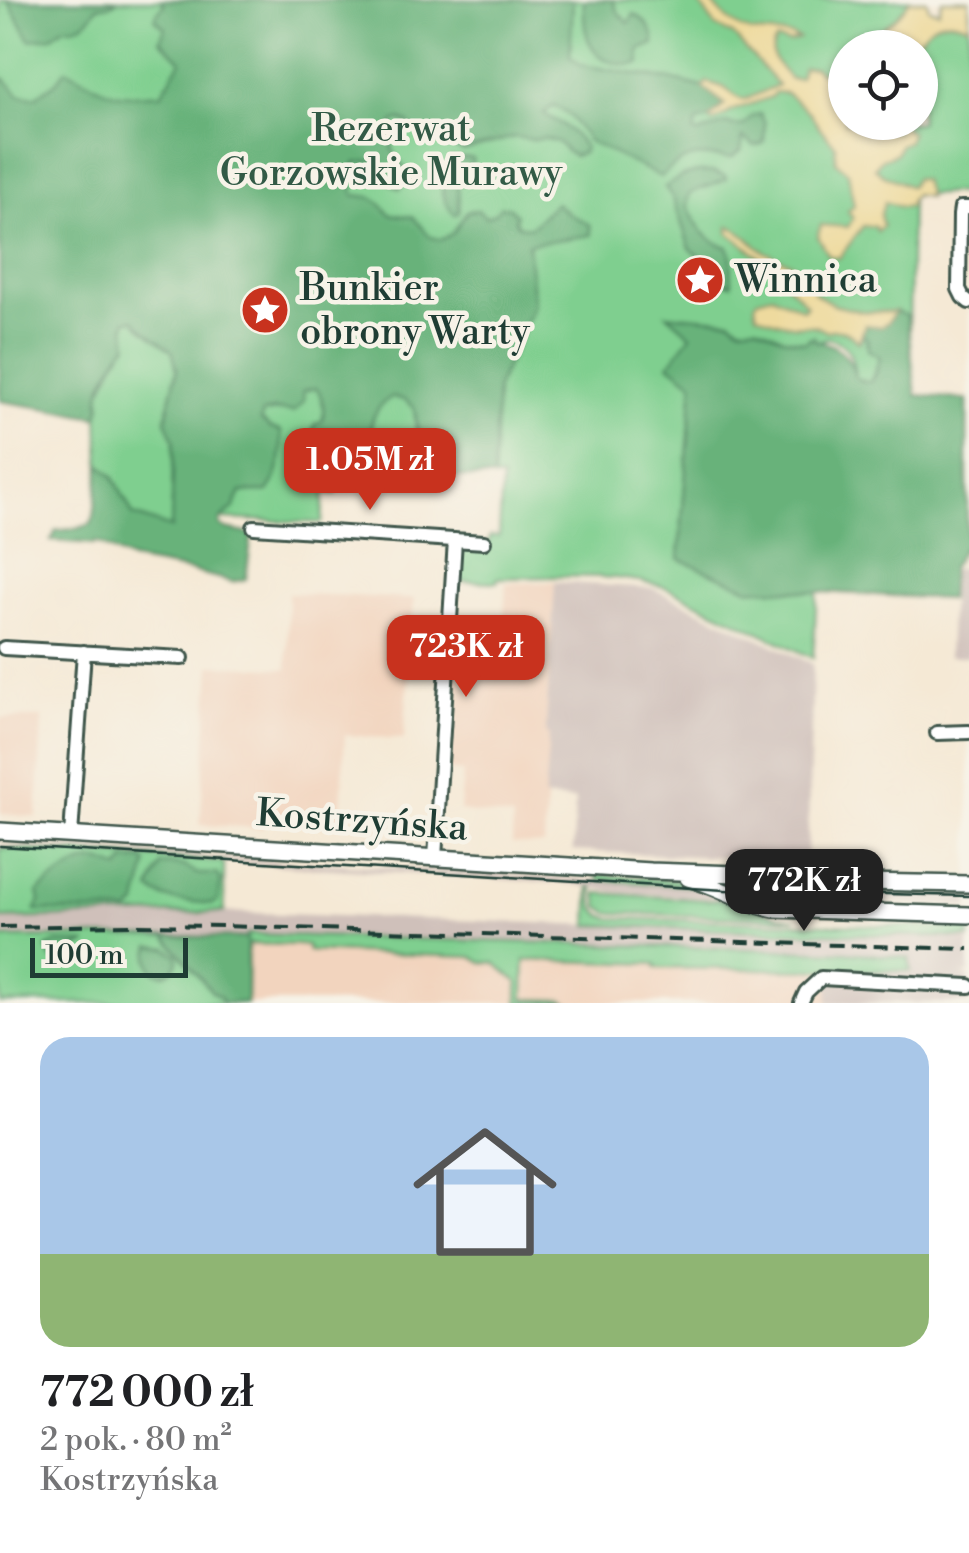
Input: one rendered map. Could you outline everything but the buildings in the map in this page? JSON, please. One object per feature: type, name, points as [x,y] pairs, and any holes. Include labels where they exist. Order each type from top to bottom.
[{"type":"main road","name":"Kostrzyńska","points":[[0,831],[809,880],[969,884]]},
{"type":"main road","name":"Kostrzyńska","points":[[650,871],[695,879],[765,908],[969,915]]},
{"type":"main road","points":[[801,912],[773,904],[767,890],[778,881],[809,880]]},
{"type":"street","points":[[969,208],[961,208],[960,215],[959,288],[969,302]]},
{"type":"street","points":[[254,527],[484,542]]},
{"type":"street","points":[[435,858],[455,540]]},
{"type":"street","points":[[4,648],[182,658]]},
{"type":"street","points":[[71,836],[84,652]]},
{"type":"street","points":[[937,732],[969,732]]},
{"type":"street","points":[[801,1003],[820,978],[969,986]]},
{"type":"shaded area","points":[[952,569],[969,569],[969,657],[948,657]]},
{"type":"shaded area","points":[[555,582],[546,724],[549,735],[544,845],[512,844],[513,818],[460,811],[463,772],[446,770],[453,661],[501,665],[506,583]]},
{"type":"shaded area","points":[[555,582],[652,588],[813,664],[807,861],[573,851],[575,800],[544,798]]},
{"type":"shaded area","points":[[288,593],[414,599],[404,739],[345,735],[340,827],[264,822],[263,828],[200,825],[211,665],[287,669]]},
{"type":"shaded area","points":[[0,718],[42,718],[37,817],[0,814]]},
{"type":"shaded area","points":[[0,844],[761,890],[969,894],[969,907],[615,892],[573,884],[0,848]]},
{"type":"shaded area","points":[[224,912],[969,938],[969,973],[962,974],[969,977],[969,1003],[828,1003],[830,968],[456,947],[247,944],[247,938],[0,938],[0,919]]},
{"type":"shaded area","points":[[247,944],[847,955],[828,1003],[247,1003]]},
{"type":"green space","name":"Rezerwat Gorzowskie Murawy","points":[[0,0],[910,0],[880,30],[828,30],[828,140],[900,140],[901,144],[901,140],[938,140],[938,30],[927,30],[942,22],[958,21],[969,0],[969,192],[911,196],[909,331],[818,327],[845,331],[860,341],[862,336],[867,337],[866,344],[880,357],[871,381],[855,377],[849,352],[828,338],[817,341],[810,337],[806,342],[787,339],[756,332],[731,320],[691,335],[693,383],[679,558],[748,588],[817,592],[813,658],[665,587],[645,582],[582,576],[458,581],[461,543],[488,544],[490,536],[499,536],[502,479],[493,478],[497,387],[533,307],[0,280]]},
{"type":"green space","points":[[2,0],[118,0],[97,7],[80,25],[64,27],[51,37],[30,40],[8,1]]},
{"type":"green space","points":[[161,0],[573,0],[570,56],[581,65],[702,87],[726,104],[709,119],[697,122],[694,133],[726,123],[744,125],[760,114],[765,123],[764,143],[755,146],[743,138],[741,151],[731,158],[693,157],[661,177],[588,141],[571,117],[554,105],[544,113],[572,132],[584,147],[583,152],[574,156],[558,142],[514,137],[463,151],[418,134],[408,123],[394,122],[392,146],[406,172],[400,189],[384,179],[375,161],[356,163],[347,176],[354,195],[375,199],[390,214],[413,217],[431,237],[441,240],[453,233],[467,211],[478,210],[486,217],[500,207],[509,207],[519,226],[531,227],[555,203],[590,225],[591,235],[528,244],[534,305],[497,387],[493,478],[428,476],[419,466],[414,407],[392,397],[380,406],[372,424],[371,429],[378,436],[376,451],[380,463],[375,473],[349,472],[336,478],[322,475],[314,463],[310,444],[312,431],[322,421],[323,413],[316,388],[303,391],[304,401],[294,412],[263,413],[261,420],[281,431],[275,479],[268,492],[241,492],[233,509],[221,519],[220,525],[226,529],[252,534],[246,579],[232,582],[131,560],[96,542],[51,541],[56,531],[91,524],[100,464],[113,476],[133,515],[171,528],[174,440],[166,420],[177,369],[172,351],[134,319],[126,320],[128,344],[102,386],[98,417],[0,401],[0,79],[5,79],[20,95],[35,97],[55,83],[66,69],[112,92],[161,94],[181,61],[160,40],[165,28],[155,19],[164,5]]},
{"type":"green space","points":[[584,0],[613,0],[628,23],[634,14],[645,23],[654,44],[639,50],[640,63],[615,63],[597,53],[585,29]]},
{"type":"green space","points":[[451,158],[473,160],[458,174],[459,212],[455,215],[442,188]]},
{"type":"green space","points":[[698,172],[713,172],[726,179],[693,192],[687,205],[703,232],[728,247],[732,284],[726,283],[690,248],[673,198],[665,187]]},
{"type":"green space","points":[[895,311],[907,316],[916,395],[967,400],[967,542],[951,568],[949,599],[748,588],[679,559],[693,383],[669,364],[691,335],[667,314],[731,320],[740,327],[756,325],[784,338],[805,342],[814,336],[815,341],[830,344],[841,352],[855,377],[871,381],[880,357],[868,350],[867,338],[862,336],[865,324],[888,322]]},
{"type":"green space","points":[[127,319],[134,319],[172,351],[177,369],[166,420],[174,440],[171,529],[133,515],[113,476],[100,464],[100,393],[128,344]]},
{"type":"green space","points":[[316,388],[324,413],[322,422],[315,424],[312,431],[312,457],[322,475],[336,478],[336,494],[324,494],[322,523],[221,519],[233,509],[241,492],[267,492],[276,475],[278,454],[273,435],[261,420],[263,413],[288,410],[303,390]]},
{"type":"green space","points":[[392,396],[414,407],[428,476],[375,473],[380,463],[372,420]]},
{"type":"green space","points":[[0,848],[224,862],[224,912],[0,919]]},
{"type":"green space","points":[[96,861],[120,869],[125,861],[147,863],[145,874],[137,905],[129,912],[35,911],[40,901],[38,892],[74,867]]},
{"type":"green space","points":[[171,864],[198,874],[217,874],[221,881],[217,901],[212,904],[172,900],[150,889],[161,865]]},
{"type":"green space","points":[[598,874],[678,880],[707,887],[598,880]]},
{"type":"green space","points":[[590,887],[597,911],[610,918],[969,928],[969,938],[588,925]]},
{"type":"green space","points":[[597,893],[733,899],[796,919],[609,913],[599,906]]},
{"type":"green space","points":[[247,934],[847,952],[909,958],[911,971],[656,968],[656,964],[525,960],[524,999],[568,1003],[518,1003],[518,982],[495,963],[472,957],[308,951],[307,945],[248,944],[247,1003],[0,1003],[0,938],[246,938]]},
{"type":"green space","points":[[165,936],[247,938],[247,1003],[222,1003]]},
{"type":"green space","points":[[55,943],[87,943],[63,962],[52,959],[46,947]]},
{"type":"green space","points":[[151,946],[167,948],[177,955],[173,969],[161,974],[152,968]]},
{"type":"sand","points":[[697,0],[709,0],[743,29],[799,39],[789,43],[777,40],[773,50],[775,61],[790,79],[800,78],[803,68],[814,67],[820,73],[828,73],[828,137],[810,113],[786,93],[775,92],[713,122],[709,119],[725,104],[702,87],[707,82],[740,99],[778,85],[733,35],[716,27]]},
{"type":"sand","points":[[910,0],[927,0],[929,9],[939,11],[942,0],[969,0],[969,26],[943,21],[927,30],[880,30]]},
{"type":"sand","points":[[831,140],[908,140],[875,168],[910,187],[915,178],[923,180],[928,197],[914,195],[911,206],[885,202],[880,215],[883,226],[877,231],[874,226],[863,226],[839,258],[829,256],[818,237],[821,225],[848,227],[853,218],[848,211],[854,206],[848,172],[836,162],[835,145]]},
{"type":"sand","points":[[729,226],[765,252],[806,270],[814,292],[832,303],[863,311],[895,311],[881,327],[865,325],[859,342],[841,330],[787,324],[757,314],[757,299],[772,295],[803,309],[807,305],[764,260],[729,233]]},
{"type":"tram line","points":[[0,846],[725,890],[969,896]]},
{"type":"railway","points":[[0,927],[223,926],[969,949]]},
{"type":"place","name":"Winnica","points":[[700,280]]},
{"type":"place","name":"Bunkier obrony Warty","points":[[265,310]]}]
